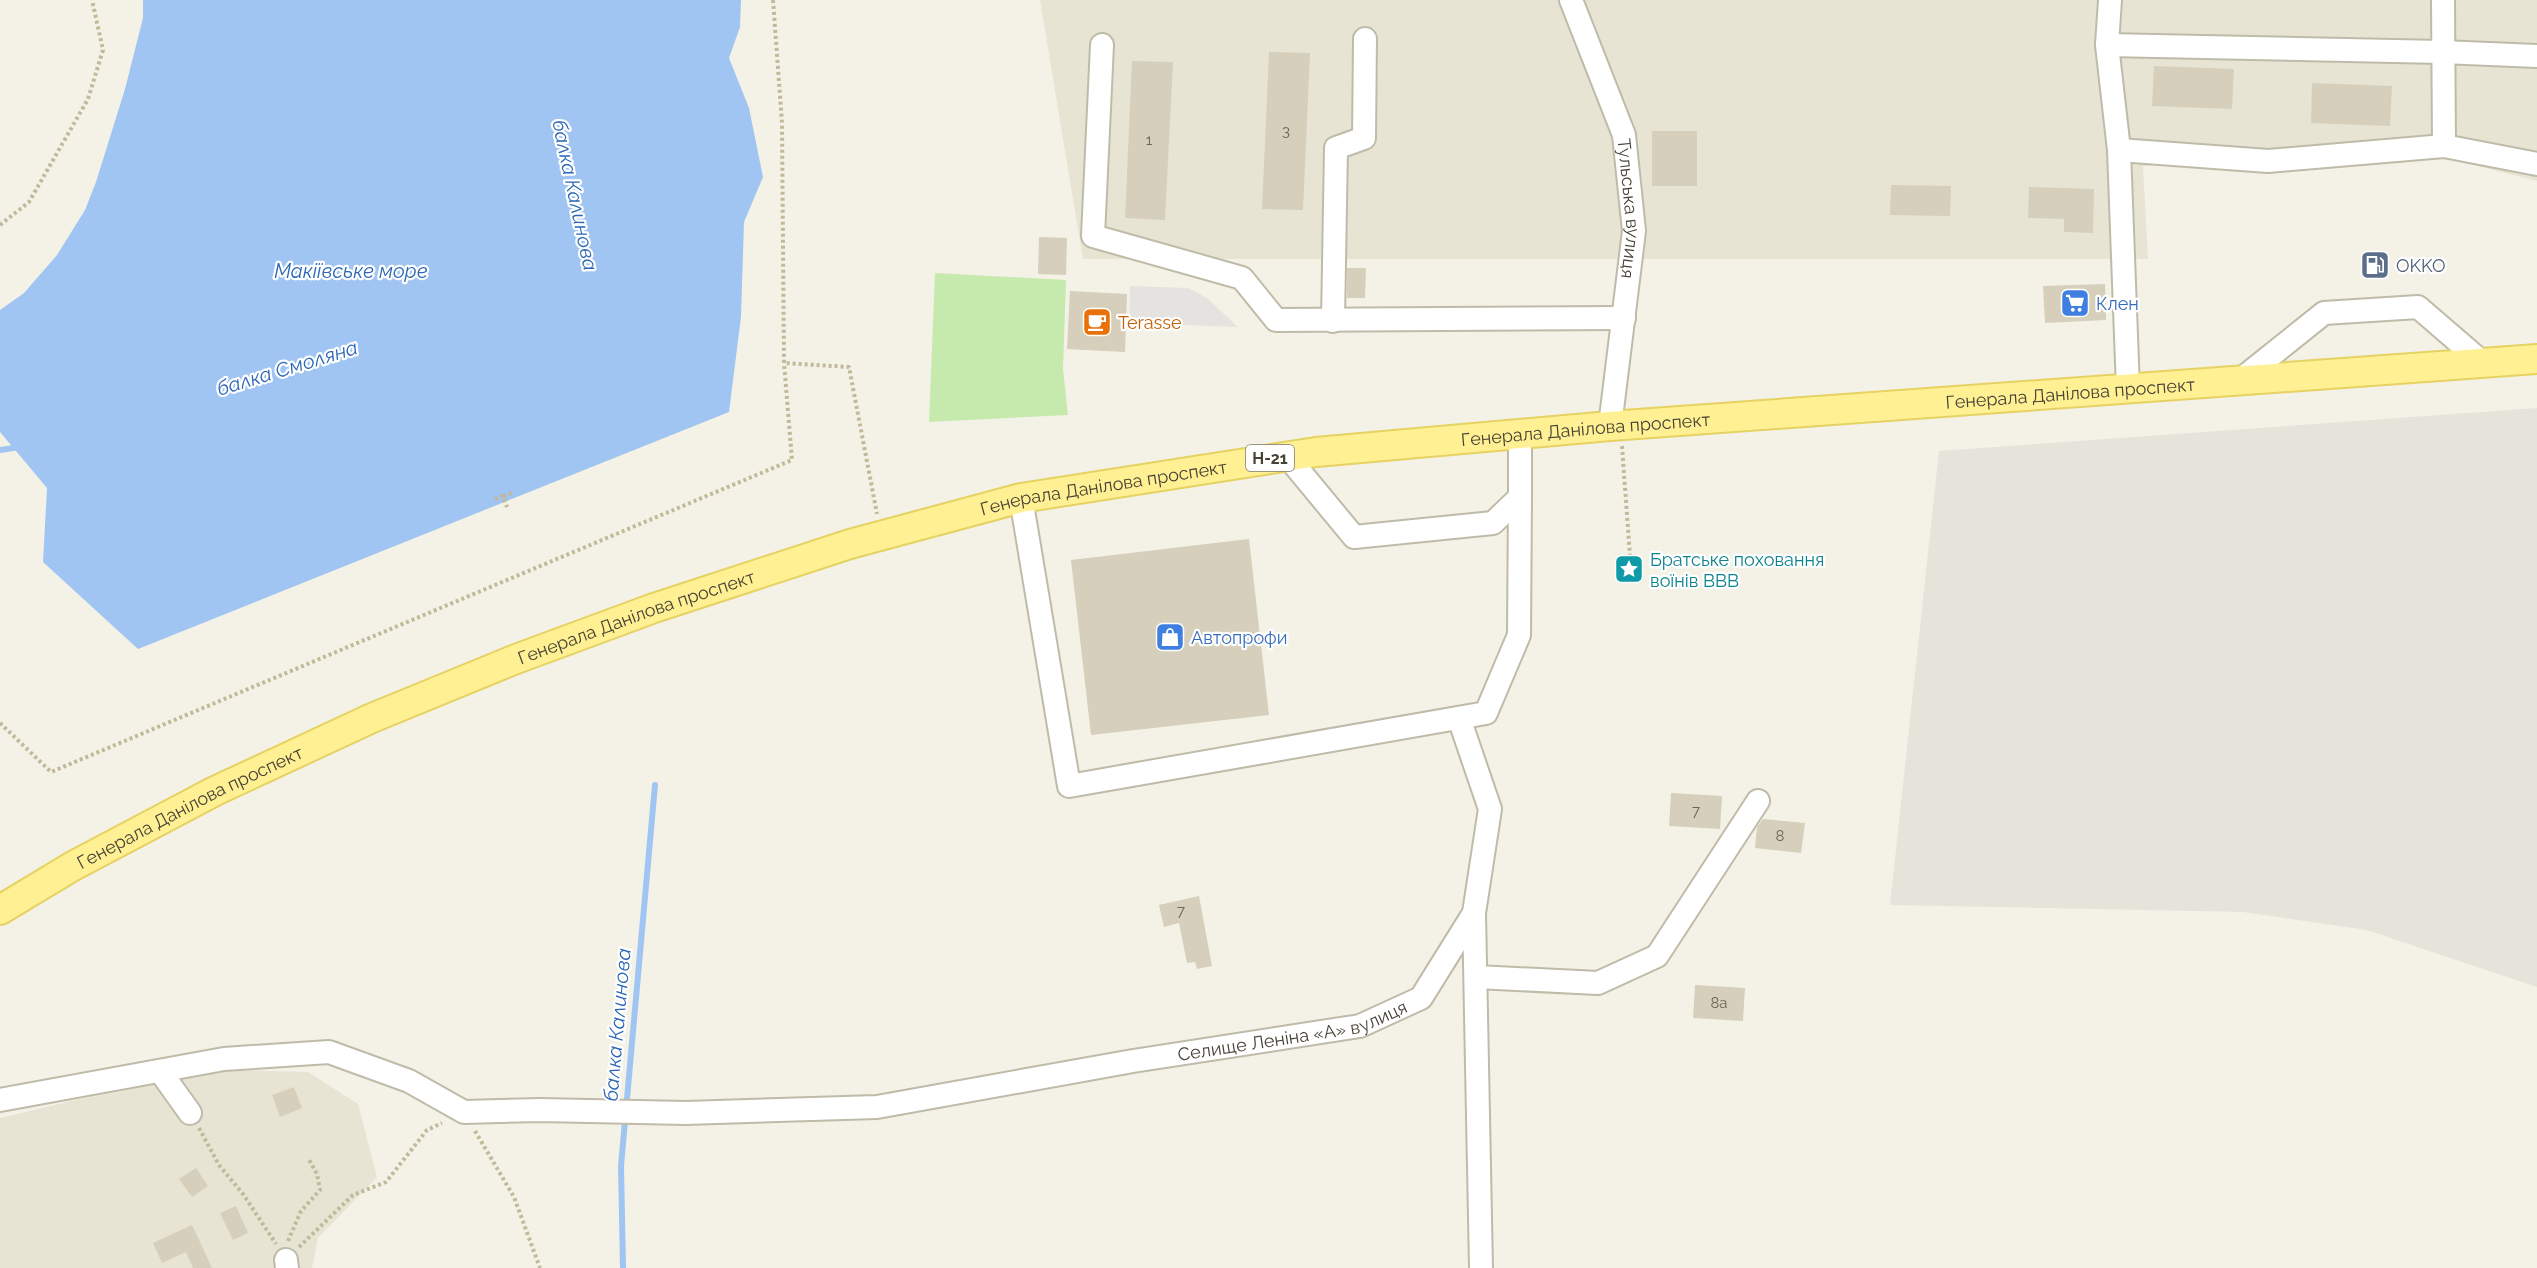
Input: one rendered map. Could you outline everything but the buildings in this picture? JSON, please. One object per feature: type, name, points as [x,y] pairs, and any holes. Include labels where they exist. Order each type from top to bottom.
[{"type":"main road","name":"Генерала Данілова проспект","points":[[0,910],[73,866],[195,802],[372,718],[516,659],[654,608],[881,536],[1021,498],[1287,456],[1520,434],[2537,359]]},
{"type":"street","name":"Тульська вулиця","points":[[1571,0],[1623,135],[1634,231],[1615,426]]},
{"type":"street","points":[[2110,0],[2107,45],[2119,150],[2128,389]]},
{"type":"street","points":[[2443,0],[2444,147]]},
{"type":"street","points":[[1333,321],[1336,148],[1364,138],[1365,39]]},
{"type":"street","points":[[1102,45],[1094,236],[1242,278],[1276,320],[1624,318]]},
{"type":"street","points":[[2107,45],[2537,56]]},
{"type":"street","points":[[2119,150],[2268,161],[2444,147],[2537,164]]},
{"type":"street","points":[[2239,381],[2324,313],[2418,307],[2483,363]]},
{"type":"street","points":[[1021,498],[1069,786],[1486,713],[1519,635],[1520,434]]},
{"type":"street","points":[[1287,456],[1354,537],[1493,523],[1520,497]]},
{"type":"street","points":[[1459,718],[1490,809],[1474,913],[1480,1268]]},
{"type":"street","points":[[1476,977],[1598,984],[1657,956],[1758,801]]},
{"type":"street","name":"Селище Леніна «А» вулиця","points":[[464,1112],[540,1110],[686,1113],[877,1107],[1133,1060],[1360,1026],[1421,998],[1474,913]]},
{"type":"street","points":[[0,1100],[93,1081],[224,1059],[328,1052],[409,1081],[464,1112]]},
{"type":"street","points":[[160,1071],[190,1113]]},
{"type":"path","points":[[0,225],[29,202],[88,99],[104,50],[92,0]]},
{"type":"path","points":[[0,723],[51,772],[792,460],[784,363],[782,123],[773,0]]},
{"type":"path","points":[[784,363],[849,367],[881,536]]},
{"type":"path","points":[[1615,426],[1630,556]]},
{"type":"path","points":[[495,499],[512,493]]},
{"type":"path","points":[[503,496],[507,507]]},
{"type":"path","points":[[287,1264],[353,1195],[386,1182],[427,1130],[464,1112],[514,1197],[540,1268]]},
{"type":"path","points":[[190,1113],[219,1165],[243,1194],[287,1264]]},
{"type":"path","points":[[287,1264],[289,1235],[301,1210],[320,1190],[317,1174],[308,1158]]},
{"type":"shaded area","points":[[1040,0],[2537,0],[2537,181],[2441,157],[2143,166],[2148,259],[1083,259]]},
{"type":"shaded area","points":[[1130,286],[1188,288],[1207,298],[1238,327],[1129,323]]},
{"type":"shaded area","points":[[2537,408],[2537,987],[2367,930],[2243,912],[1890,905],[1939,451]]},
{"type":"shaded area","points":[[231,1070],[308,1072],[358,1104],[377,1177],[318,1238],[312,1268],[0,1268],[0,1118],[76,1100]]},
{"type":"green space","points":[[935,273],[1066,280],[1063,369],[1068,415],[929,422]]},
{"type":"water","name":"Макіївське море","points":[[143,0],[741,0],[740,27],[729,58],[749,108],[763,177],[744,222],[741,317],[729,412],[138,649],[43,562],[47,488],[0,432],[0,310],[24,293],[57,255],[85,210],[125,89],[143,18]]},
{"type":"waterway","name":"балка Смоляна","points":[[0,450],[20,447]]},
{"type":"waterway","name":"балка Калинова","points":[[623,1268],[621,1166],[655,785]]},
{"type":"place","name":"OKKO","points":[[2375,265]]},
{"type":"place","name":"Клен","points":[[2075,303]]},
{"type":"place","name":"Terasse","points":[[1097,322]]},
{"type":"place","name":"Братське поховання воїнів ВВВ","points":[[1629,569]]},
{"type":"place","name":"Автопрофи","points":[[1170,637]]}]
